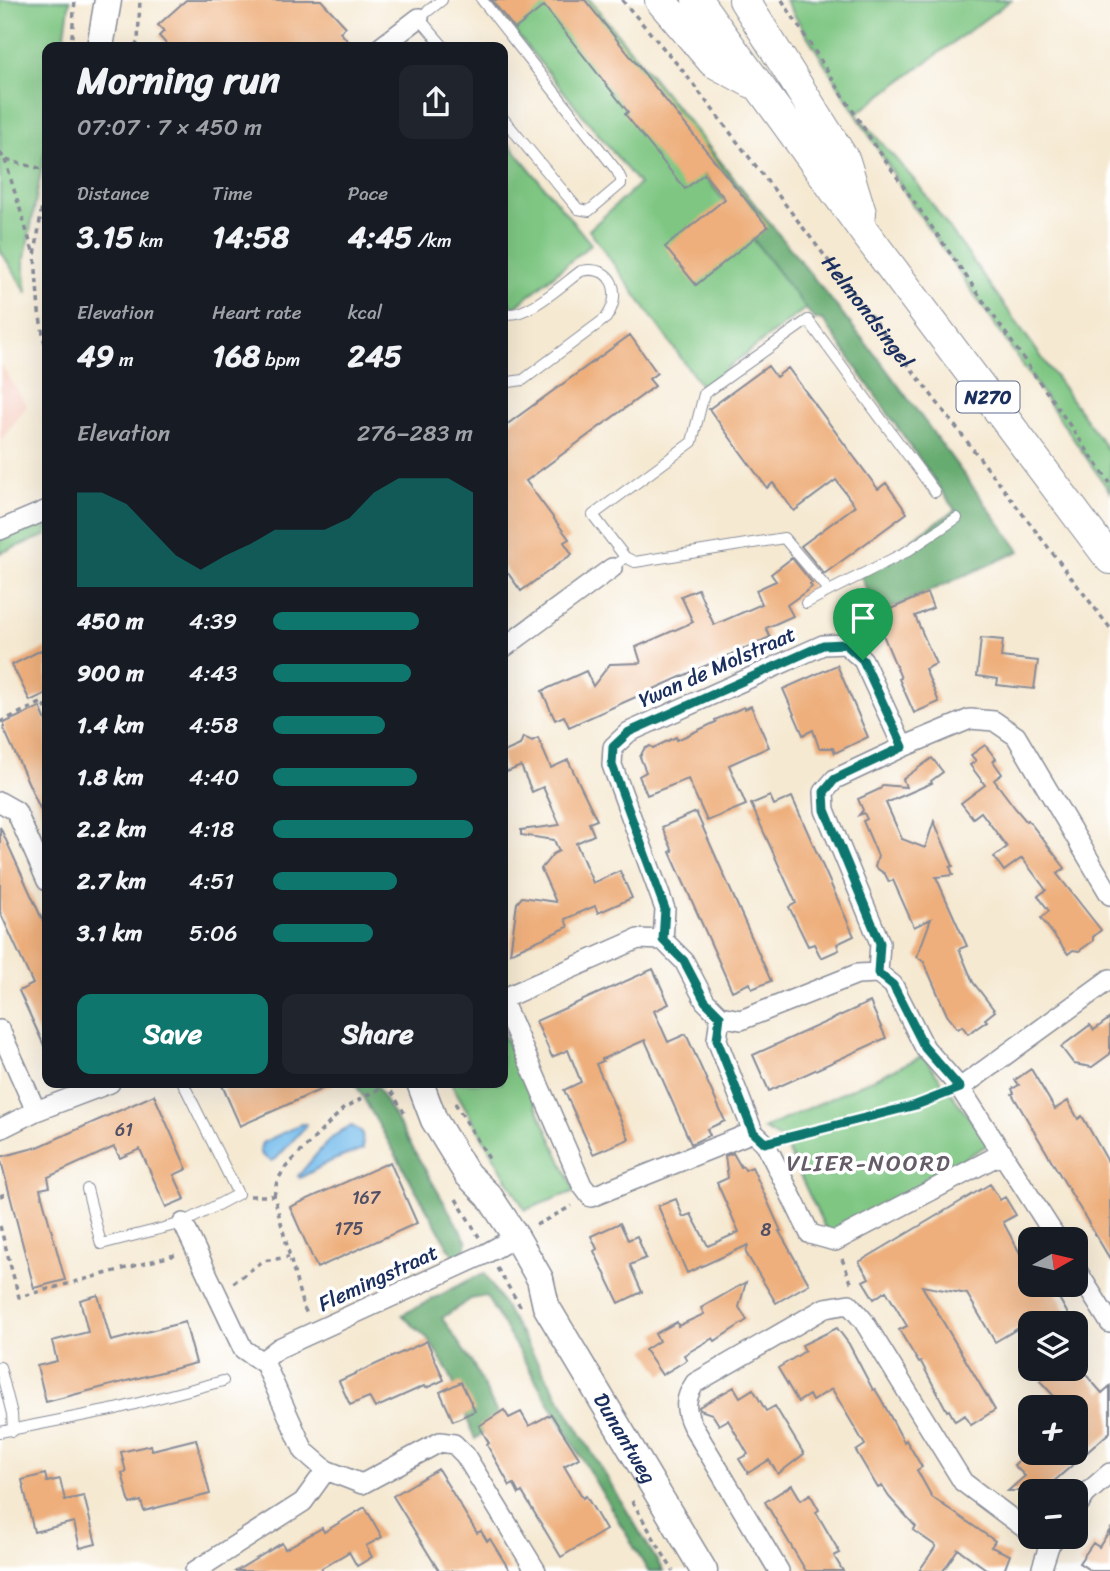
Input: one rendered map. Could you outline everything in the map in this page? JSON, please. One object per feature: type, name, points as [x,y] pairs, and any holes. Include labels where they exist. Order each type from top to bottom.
[{"type":"main road","name":"N270","points":[[660,0],[713,62],[760,88]]},
{"type":"main road","name":"N270","points":[[697,0],[866,234],[1110,559]]},
{"type":"main road","name":"N270","points":[[744,0],[845,161],[866,234]]},
{"type":"street","points":[[101,42],[107,3]]},
{"type":"street","points":[[388,42],[419,18]]},
{"type":"street","points":[[0,530],[42,512]]},
{"type":"street","points":[[508,645],[619,563]]},
{"type":"street","name":"Ywan de Molstraat","points":[[663,940],[665,909],[612,765],[613,747],[629,732],[823,645],[845,644],[863,660],[903,747]]},
{"type":"street","points":[[878,973],[880,943],[825,810],[824,792],[835,779],[971,719],[994,721],[1016,736],[1110,895]]},
{"type":"street","points":[[0,802],[16,811],[42,870]]},
{"type":"street","points":[[508,996],[638,939],[663,940],[684,961],[705,1001],[720,1016],[741,1020],[857,974],[878,973],[893,985],[925,1048],[960,1088],[1049,1227]]},
{"type":"street","points":[[960,1088],[1110,979]]},
{"type":"street","points":[[508,1013],[582,1185],[591,1197],[759,1137]]},
{"type":"street","points":[[720,1016],[717,1040],[759,1137],[810,1234],[835,1241],[1003,1153]]},
{"type":"street","points":[[0,1030],[36,1111]]},
{"type":"street","points":[[0,1129],[36,1111],[97,1088]]},
{"type":"street","name":"Dunantweg","points":[[399,1088],[434,1120]]},
{"type":"street","name":"Dunantweg","points":[[422,1088],[434,1120],[467,1174],[475,1200],[516,1237],[527,1289],[546,1306],[704,1571]]},
{"type":"street","points":[[183,1223],[243,1349],[265,1364],[304,1451],[326,1470],[362,1484],[440,1443],[454,1444],[465,1455],[536,1571]]},
{"type":"street","name":"Flemingstraat","points":[[265,1364],[270,1354],[516,1237]]},
{"type":"street","points":[[1088,1288],[1110,1322]]},
{"type":"street","points":[[779,1571],[692,1425],[686,1413],[687,1396],[695,1383],[825,1308],[849,1304],[863,1320],[963,1482],[1018,1523]]},
{"type":"street","points":[[195,1571],[303,1502],[326,1470]]},
{"type":"street","points":[[1088,1492],[1110,1473]]},
{"type":"street","points":[[1041,1571],[1045,1549]]},
{"type":"lane","points":[[482,0],[617,171],[621,184],[589,211],[578,209],[508,124]]},
{"type":"lane","points":[[439,1],[419,18],[440,42]]},
{"type":"lane","points":[[508,313],[515,315],[528,310],[581,271],[598,271],[610,280],[615,293],[614,306],[606,318],[523,380],[508,382]]},
{"type":"lane","points":[[829,591],[785,538],[619,563],[593,515],[692,442],[704,394],[808,320],[935,492]]},
{"type":"lane","points":[[806,603],[906,552],[957,518]]},
{"type":"lane","points":[[88,1189],[101,1244],[183,1223],[238,1194],[185,1088]]},
{"type":"lane","points":[[0,1367],[12,1414],[13,1431]]},
{"type":"lane","points":[[0,1432],[116,1409],[223,1381]]},
{"type":"path","points":[[71,42],[75,0]]},
{"type":"path","points":[[138,42],[141,0]]},
{"type":"path","name":"Helmondsingel","points":[[622,0],[683,71],[1110,628]]},
{"type":"path","points":[[782,0],[874,144],[1110,483]]},
{"type":"path","points":[[0,153],[5,160],[35,256]]},
{"type":"path","points":[[5,160],[42,169]]},
{"type":"path","points":[[42,206],[35,256],[42,329]]},
{"type":"path","points":[[0,722],[42,702]]},
{"type":"path","points":[[315,1332],[302,1303],[289,1257],[274,1196],[277,1181],[285,1168],[343,1109],[386,1088]]},
{"type":"path","points":[[759,1137],[916,1105],[960,1088]]},
{"type":"path","points":[[449,1094],[497,1172]]},
{"type":"path","points":[[0,1196],[9,1194]]},
{"type":"path","points":[[238,1194],[274,1196]]},
{"type":"path","points":[[516,1237],[591,1197]]},
{"type":"path","points":[[0,1226],[19,1297],[196,1249]]},
{"type":"path","points":[[835,1241],[853,1287],[849,1304]]},
{"type":"path","points":[[216,1292],[263,1261],[289,1257]]},
{"type":"path","points":[[0,1258],[9,1259]]},
{"type":"shaded area","points":[[0,363],[27,406],[0,442]]},
{"type":"green space","points":[[0,0],[70,0],[64,42],[42,42],[42,166],[24,264],[27,293],[0,250]]},
{"type":"green space","points":[[489,0],[590,0],[708,146],[691,157],[806,308],[702,387],[589,230],[639,184]]},
{"type":"green space","points":[[785,0],[1011,0],[856,114]]},
{"type":"green space","points":[[856,114],[917,183],[1110,453],[1110,492],[914,207]]},
{"type":"green space","points":[[508,142],[591,244],[514,308],[508,300]]},
{"type":"green space","points":[[708,146],[881,362],[1020,551],[878,614],[860,575],[955,510],[823,320],[814,319],[690,156]]},
{"type":"green space","points":[[42,524],[42,537],[0,553],[0,541]]},
{"type":"green space","points":[[508,1044],[575,1191],[525,1210],[454,1088],[508,1088]]},
{"type":"green space","points":[[923,1056],[989,1144],[838,1233],[827,1232],[783,1140],[763,1129]]},
{"type":"green space","points":[[358,1088],[378,1088],[467,1242],[465,1250],[454,1257]]},
{"type":"green space","points":[[485,1274],[663,1571],[648,1571],[486,1296],[471,1299],[442,1318],[474,1366],[501,1422],[475,1439],[450,1375],[428,1339],[402,1315]]},
{"type":"water","points":[[306,1124],[276,1159],[271,1161],[262,1155],[262,1143]]},
{"type":"water","points":[[352,1126],[362,1132],[363,1149],[331,1161],[300,1178],[298,1176],[330,1140]]},
{"type":"building","points":[[186,0],[321,0],[346,27],[340,32],[349,42],[164,42],[159,36],[164,31],[158,25]]},
{"type":"building","points":[[491,0],[585,0],[768,227],[696,285],[665,247],[725,199],[704,174],[685,189],[544,6],[515,29]]},
{"type":"building","points":[[630,335],[657,373],[649,379],[655,386],[526,481],[569,539],[564,542],[572,554],[521,591],[508,573],[508,424]]},
{"type":"building","points":[[768,366],[776,377],[788,368],[878,489],[886,483],[907,513],[824,574],[801,546],[855,506],[836,480],[794,511],[773,483],[767,488],[709,409]]},
{"type":"building","points":[[792,558],[812,583],[812,587],[787,605],[793,616],[766,628],[770,637],[569,727],[564,716],[555,720],[542,691],[586,671],[593,686],[610,664],[641,663],[636,647],[693,622],[681,596],[698,589],[714,625],[762,604],[756,590],[776,581],[771,574]]},
{"type":"building","points":[[927,593],[933,608],[915,616],[936,664],[925,669],[939,702],[914,713],[877,615]]},
{"type":"building","points":[[981,638],[1003,640],[1001,657],[1038,661],[1034,689],[997,685],[998,679],[977,676]]},
{"type":"building","points":[[42,650],[42,695],[30,701],[12,665]]},
{"type":"building","points":[[837,665],[868,737],[835,753],[833,748],[819,748],[813,730],[803,735],[783,689]]},
{"type":"building","points":[[751,706],[769,747],[729,765],[746,805],[707,821],[688,779],[647,795],[639,776],[646,772],[640,757],[644,749],[650,746],[653,748],[676,737],[677,740],[716,722],[715,720]]},
{"type":"building","points":[[40,707],[42,712],[42,813],[4,729],[4,723]]},
{"type":"building","points":[[523,737],[532,741],[538,738],[551,768],[568,760],[597,820],[589,823],[594,835],[576,843],[593,883],[620,871],[632,898],[598,913],[595,906],[565,919],[568,927],[510,953],[517,903],[522,897],[556,902],[541,869],[553,854],[559,851],[554,840],[521,835],[521,830],[560,825],[543,787],[532,792],[521,766],[508,772],[508,750],[520,745]]},
{"type":"building","points":[[985,745],[996,759],[993,761],[1002,774],[994,780],[1065,868],[1057,874],[1101,930],[1093,937],[1093,941],[1079,951],[1073,950],[1068,954],[1041,918],[1049,911],[1038,896],[1046,890],[1022,858],[1004,871],[994,857],[1007,847],[981,812],[973,818],[961,803],[985,785],[970,765],[976,761],[971,755]]},
{"type":"building","points":[[932,758],[943,772],[931,781],[932,783],[886,803],[902,839],[925,848],[934,821],[953,866],[950,867],[953,875],[936,877],[967,946],[959,949],[973,982],[995,1011],[985,1019],[987,1021],[968,1034],[962,1026],[958,1029],[947,1015],[924,962],[917,957],[931,919],[914,927],[893,880],[889,882],[885,874],[875,867],[878,856],[863,821],[867,819],[864,813],[859,815],[863,810],[858,799],[883,785],[906,787],[903,779]]},
{"type":"building","points":[[770,796],[774,805],[792,797],[854,936],[837,944],[839,950],[821,958],[814,944],[808,946],[789,907],[796,903],[751,804]]},
{"type":"building","points":[[696,812],[771,981],[752,989],[750,983],[732,991],[670,852],[673,851],[662,827]]},
{"type":"building","points":[[0,827],[42,919],[42,1041],[19,991],[33,984],[0,912]]},
{"type":"building","points":[[653,969],[669,1004],[654,1011],[668,1042],[686,1034],[725,1121],[707,1129],[710,1135],[691,1144],[645,1040],[596,1064],[629,1139],[593,1154],[564,1090],[581,1082],[568,1050],[552,1057],[536,1021]]},
{"type":"building","points":[[870,1002],[886,1038],[769,1091],[753,1055]]},
{"type":"building","points":[[1110,1018],[1110,1054],[1092,1067],[1074,1064],[1061,1047],[1090,1025],[1094,1030]]},
{"type":"building","points":[[1031,1069],[1055,1109],[1068,1101],[1078,1119],[1082,1116],[1110,1165],[1110,1259],[1012,1094],[1012,1089],[1019,1085],[1015,1080]]},
{"type":"building","points":[[223,1088],[324,1088],[240,1126]]},
{"type":"building","points":[[154,1095],[187,1169],[174,1175],[185,1199],[166,1207],[140,1149],[120,1158],[114,1147],[48,1177],[50,1187],[40,1189],[65,1280],[34,1288],[0,1157],[38,1147]]},
{"type":"building","points":[[733,1153],[745,1170],[752,1167],[779,1231],[809,1284],[776,1303],[746,1253],[748,1245],[687,1273],[658,1206],[676,1199],[683,1217],[691,1214],[708,1246],[739,1232],[717,1183],[728,1178],[725,1156]]},
{"type":"building","points":[[390,1162],[417,1223],[317,1268],[290,1207]]},
{"type":"building","points":[[990,1184],[1000,1200],[1005,1197],[1016,1215],[1003,1222],[1018,1250],[1018,1297],[1058,1297],[1066,1311],[1018,1311],[1018,1328],[995,1342],[967,1294],[922,1286],[995,1410],[971,1425],[965,1415],[955,1421],[949,1410],[947,1411],[921,1362],[919,1363],[899,1330],[907,1326],[886,1291],[874,1299],[863,1281],[869,1278],[859,1262]]},
{"type":"building","points":[[620,1223],[628,1240],[637,1236],[646,1258],[630,1265],[642,1292],[619,1303],[594,1251],[597,1249],[591,1236]]},
{"type":"building","points":[[746,1282],[739,1307],[747,1320],[715,1341],[713,1338],[684,1355],[687,1360],[662,1375],[645,1350],[659,1341],[655,1334],[677,1322],[678,1326],[704,1314],[701,1308]]},
{"type":"building","points":[[98,1295],[111,1341],[185,1322],[196,1363],[46,1402],[37,1366],[57,1361],[52,1341],[88,1332],[80,1300]]},
{"type":"building","points":[[837,1328],[849,1344],[904,1442],[906,1440],[922,1467],[917,1470],[932,1497],[995,1541],[991,1547],[1010,1555],[1004,1571],[989,1571],[958,1549],[943,1571],[919,1571],[936,1546],[913,1530],[916,1527],[882,1486],[878,1488],[856,1451],[865,1445],[832,1389],[812,1401],[809,1395],[798,1402],[778,1368],[805,1351],[802,1345]]},
{"type":"building","points":[[427,1341],[444,1380],[375,1408],[369,1397],[350,1405],[339,1381]]},
{"type":"building","points":[[1088,1377],[1102,1393],[1110,1386],[1110,1432],[1088,1451],[1088,1395],[1053,1395],[1040,1381],[1088,1381]]},
{"type":"building","points":[[461,1382],[475,1411],[453,1421],[440,1392]]},
{"type":"building","points":[[734,1387],[740,1397],[753,1389],[766,1411],[775,1406],[804,1454],[778,1474],[769,1460],[748,1473],[739,1459],[748,1454],[728,1420],[719,1425],[712,1414],[700,1410],[699,1407]]},
{"type":"building","points":[[504,1410],[509,1418],[521,1412],[529,1426],[551,1414],[579,1458],[564,1466],[606,1530],[561,1557],[522,1492],[519,1494],[514,1484],[510,1486],[479,1426]]},
{"type":"building","points":[[196,1439],[210,1494],[144,1511],[141,1501],[130,1504],[122,1473],[126,1472],[121,1452],[151,1445],[152,1450]]},
{"type":"building","points":[[1018,1461],[1018,1465],[1073,1465],[1057,1479],[1022,1479],[1025,1476],[1014,1465]]},
{"type":"building","points":[[438,1469],[477,1533],[481,1531],[487,1541],[490,1539],[510,1571],[439,1571],[393,1496]]},
{"type":"building","points":[[45,1474],[47,1482],[60,1479],[65,1500],[84,1496],[96,1544],[80,1548],[74,1522],[34,1532],[22,1480]]},
{"type":"building","points":[[1018,1482],[1018,1491],[1008,1491]]},
{"type":"building","points":[[792,1485],[801,1500],[810,1494],[819,1510],[816,1512],[840,1553],[834,1556],[843,1571],[806,1571],[765,1502]]},
{"type":"building","points":[[365,1507],[382,1537],[366,1546],[372,1557],[357,1566],[349,1552],[321,1571],[236,1571],[282,1543],[285,1549],[322,1528],[324,1532]]},
{"type":"building","points":[[1110,1530],[1110,1571],[1091,1571],[1079,1563],[1093,1543],[1099,1547]]},
{"type":"district","name":"VLIER-NOORD","points":[[869,1163]]},
{"type":"route","points":[[845,644],[863,660],[903,747],[835,779],[824,792],[825,810],[880,943],[878,973],[893,985],[925,1048],[960,1088],[916,1105],[765,1143],[753,1132],[717,1040],[720,1016],[705,1001],[684,961],[663,940],[665,909],[612,765],[613,747],[629,732],[823,645],[845,644]]}]
